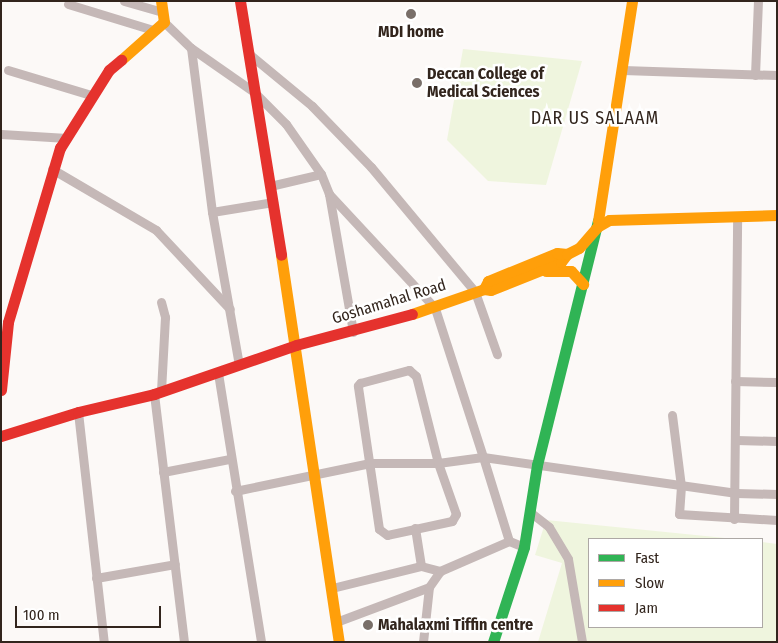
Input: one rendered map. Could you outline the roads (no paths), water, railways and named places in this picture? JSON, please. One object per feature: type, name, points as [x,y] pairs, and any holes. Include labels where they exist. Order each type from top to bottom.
[{"type":"street","points":[[124,1],[162,12],[191,48],[254,92],[286,124],[321,174],[328,194],[353,332]]},
{"type":"street","points":[[240,1],[296,345],[339,642]]},
{"type":"street","points":[[493,642],[524,547],[537,464],[597,227],[623,70],[632,1]]},
{"type":"street","points":[[755,75],[758,1]]},
{"type":"street","points":[[68,4],[153,30]]},
{"type":"street","points":[[1,390],[6,313],[52,168],[66,138],[108,70],[153,30],[162,12]]},
{"type":"street","points":[[191,48],[212,212],[239,365]]},
{"type":"street","points":[[248,53],[335,128],[479,290],[497,354]]},
{"type":"street","points":[[8,70],[91,96]]},
{"type":"street","points":[[623,70],[777,75]]},
{"type":"street","points":[[1,134],[66,138]]},
{"type":"street","points":[[52,168],[156,230],[230,309]]},
{"type":"street","points":[[270,186],[321,174]]},
{"type":"street","points":[[328,194],[436,308],[510,541]]},
{"type":"street","points":[[212,212],[273,202]]},
{"type":"street","points":[[597,227],[609,220],[737,218],[777,215]]},
{"type":"street","points":[[734,519],[736,493],[737,218]]},
{"type":"street","name":"Goshamahal Road","points":[[1,436],[78,412],[158,392],[296,345],[353,332],[436,308],[479,290],[488,281],[556,253],[567,254],[579,248],[597,227]]},
{"type":"street","points":[[479,290],[492,290],[561,262],[567,254]]},
{"type":"street","points":[[534,273],[570,271],[583,284]]},
{"type":"street","points":[[161,302],[165,317],[158,392],[163,472],[184,642]]},
{"type":"street","points":[[408,370],[416,376],[438,462],[456,518],[387,534],[379,529],[358,386],[360,383],[408,370]]},
{"type":"street","points":[[218,373],[229,459],[261,642]]},
{"type":"street","points":[[735,381],[777,382]]},
{"type":"street","points":[[78,412],[104,642]]},
{"type":"street","points":[[672,415],[681,486],[679,514],[734,519],[777,520]]},
{"type":"street","points":[[736,440],[777,441]]},
{"type":"street","points":[[235,491],[370,463],[438,462],[482,457],[736,493],[777,494]]},
{"type":"street","points":[[163,472],[229,459]]},
{"type":"street","points":[[530,512],[549,527],[568,559],[582,642]]},
{"type":"street","points":[[415,528],[421,566]]},
{"type":"street","points":[[422,642],[429,587],[440,571],[510,541],[524,547]]},
{"type":"street","points":[[96,578],[175,564]]},
{"type":"street","points":[[332,588],[421,566],[440,571]]},
{"type":"street","points":[[336,622],[429,587]]},
{"type":"place","name":"MDI home","points":[[411,14]]},
{"type":"place","name":"Deccan College of Medical Sciences","points":[[417,83]]},
{"type":"place","name":"Mahalaxmi Tiffin centre","points":[[368,625]]},
{"type":"district","name":"DAR US SALAAM","points":[[595,118]]}]
